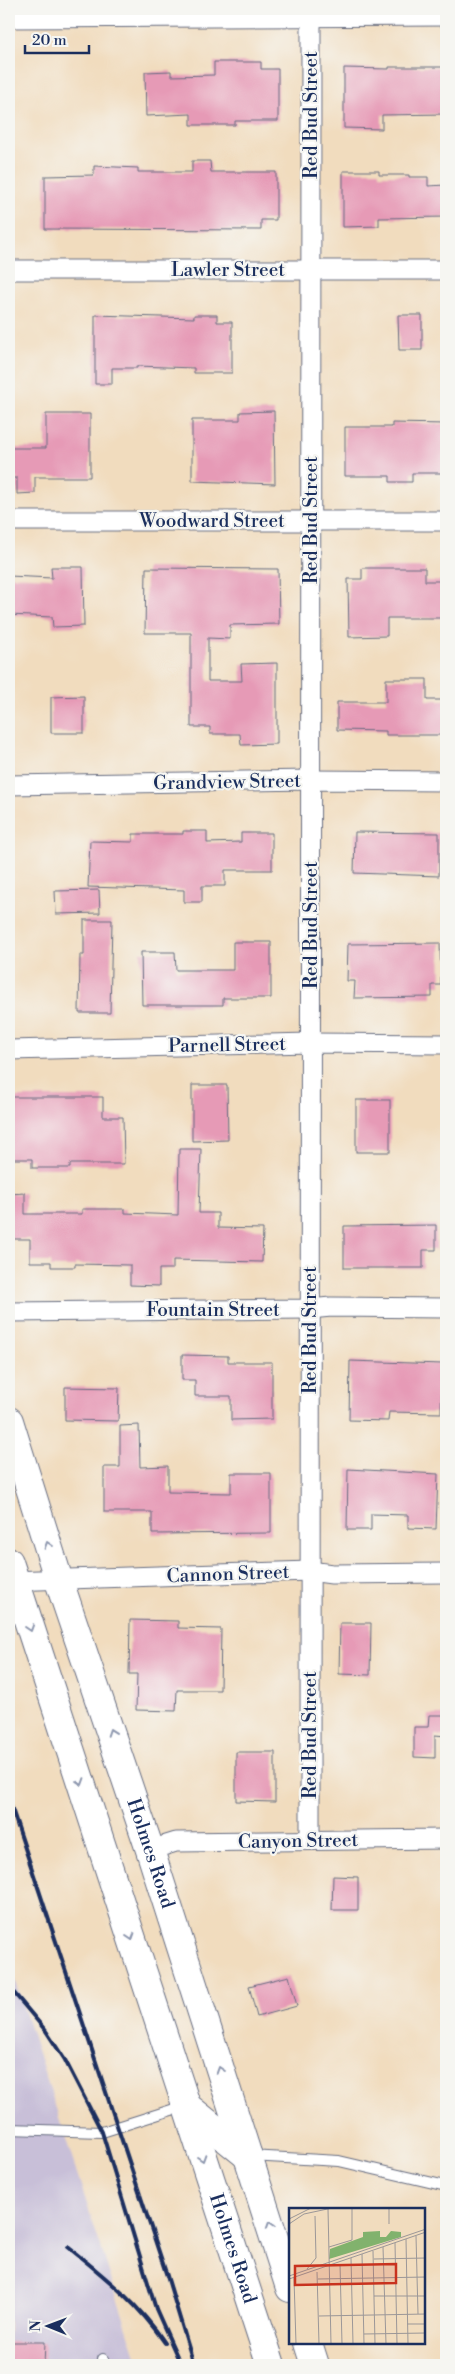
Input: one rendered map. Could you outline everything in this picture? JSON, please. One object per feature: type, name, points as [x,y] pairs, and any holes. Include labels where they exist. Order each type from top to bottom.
[{"type":"main road","name":"Holmes Road","points":[[9,1421],[59,1580],[150,1850],[289,2285]]},
{"type":"main road","name":"Holmes Road","points":[[11,1575],[271,2365]]},
{"type":"main road","points":[[185,2105],[248,2156]]},
{"type":"main road","points":[[308,2344],[315,2365]]},
{"type":"street","points":[[9,18],[311,12],[446,16]]},
{"type":"street","name":"Red Bud Street","points":[[310,1840],[311,12]]},
{"type":"street","name":"Lawler Street","points":[[9,270],[446,270]]},
{"type":"street","name":"Woodward Street","points":[[9,522],[446,521]]},
{"type":"street","name":"Grandview Street","points":[[9,785],[311,780],[446,781]]},
{"type":"street","name":"Parnell Street","points":[[9,1050],[310,1044],[446,1044]]},
{"type":"street","name":"Fountain Street","points":[[9,1312],[310,1309],[331,1307],[446,1308]]},
{"type":"street","name":"Cannon Street","points":[[11,1575],[59,1580],[310,1571],[332,1574],[446,1573]]},
{"type":"street","name":"Canyon Street","points":[[150,1850],[176,1842],[446,1839]]},
{"type":"lane","points":[[9,2129],[102,2132],[185,2105]]},
{"type":"lane","points":[[248,2156],[339,2161],[446,2186]]},
{"type":"shaded area","points":[[9,1963],[139,2365],[9,2365]]},
{"type":"building","points":[[214,62],[261,62],[261,69],[278,69],[278,121],[235,121],[235,125],[191,125],[191,114],[146,116],[145,72],[171,71],[171,76],[214,75]]},
{"type":"building","points":[[389,67],[446,67],[446,114],[382,115],[382,129],[344,128],[344,68],[389,69]]},
{"type":"building","points":[[192,161],[210,161],[211,172],[276,172],[276,220],[261,220],[261,230],[45,229],[45,176],[94,175],[94,166],[138,168],[138,172],[192,172]]},
{"type":"building","points":[[343,171],[379,171],[379,175],[428,177],[428,186],[446,185],[446,217],[379,218],[379,226],[343,227]]},
{"type":"building","points":[[95,315],[194,318],[194,315],[217,315],[217,322],[232,322],[232,373],[194,373],[194,368],[137,366],[137,368],[112,368],[112,384],[95,384]]},
{"type":"building","points":[[398,315],[422,315],[422,350],[399,350]]},
{"type":"building","points":[[274,411],[275,484],[192,481],[192,420],[240,420],[240,412]]},
{"type":"building","points":[[46,414],[90,414],[90,477],[35,477],[35,493],[17,494],[17,478],[9,478],[9,448],[46,448]]},
{"type":"building","points":[[392,423],[446,424],[446,473],[412,473],[412,482],[390,482],[390,476],[345,476],[345,427],[392,427]]},
{"type":"building","points":[[51,567],[83,567],[84,626],[53,627],[52,617],[9,615],[9,576],[52,578]]},
{"type":"building","points":[[146,568],[278,569],[279,624],[230,625],[230,639],[208,638],[208,681],[242,681],[241,664],[277,663],[277,744],[241,745],[240,734],[210,734],[210,727],[191,727],[191,633],[145,633]]},
{"type":"building","points":[[362,568],[425,568],[425,581],[446,581],[446,618],[387,618],[387,636],[349,637],[348,579],[362,579]]},
{"type":"building","points":[[386,679],[427,679],[427,700],[446,700],[446,735],[386,735],[386,731],[337,730],[337,702],[386,702]]},
{"type":"building","points":[[84,696],[84,733],[51,733],[51,697]]},
{"type":"building","points":[[183,831],[207,831],[207,843],[241,842],[241,833],[272,833],[272,870],[225,870],[225,886],[202,886],[202,902],[184,902],[184,890],[88,887],[90,841],[133,842],[133,834],[183,834]]},
{"type":"building","points":[[355,832],[439,833],[439,876],[354,873]]},
{"type":"building","points":[[99,890],[100,913],[56,914],[55,891]]},
{"type":"building","points":[[84,920],[112,920],[110,1013],[79,1013],[80,955],[84,955]]},
{"type":"building","points":[[233,942],[271,942],[271,998],[223,998],[223,1005],[142,1005],[141,952],[175,952],[176,970],[233,970]]},
{"type":"building","points":[[440,943],[441,985],[432,985],[432,997],[354,998],[355,981],[347,981],[348,944]]},
{"type":"building","points":[[192,1085],[227,1085],[228,1140],[192,1141]]},
{"type":"building","points":[[9,1097],[103,1097],[103,1117],[123,1117],[124,1164],[70,1164],[70,1168],[32,1168],[32,1159],[9,1159]]},
{"type":"building","points":[[356,1100],[390,1100],[390,1152],[356,1152]]},
{"type":"building","points":[[179,1149],[201,1149],[199,1213],[218,1213],[218,1228],[263,1229],[262,1262],[173,1260],[173,1269],[159,1269],[159,1286],[130,1285],[130,1265],[75,1264],[75,1267],[51,1267],[51,1262],[30,1262],[30,1239],[9,1239],[9,1194],[25,1193],[25,1214],[82,1214],[82,1209],[125,1209],[125,1213],[178,1215]]},
{"type":"building","points":[[436,1225],[436,1250],[423,1250],[423,1268],[344,1268],[344,1226]]},
{"type":"building","points":[[182,1355],[228,1356],[228,1362],[272,1362],[272,1419],[231,1420],[231,1396],[195,1396],[195,1380],[182,1380]]},
{"type":"building","points":[[350,1361],[442,1364],[441,1413],[389,1412],[388,1421],[349,1420]]},
{"type":"building","points":[[65,1387],[119,1388],[118,1421],[65,1420]]},
{"type":"building","points":[[139,1425],[140,1467],[168,1466],[168,1492],[231,1493],[231,1473],[271,1473],[271,1533],[152,1534],[152,1512],[104,1512],[104,1467],[120,1467],[120,1426]]},
{"type":"building","points":[[348,1469],[438,1474],[436,1529],[408,1528],[408,1515],[371,1514],[371,1530],[347,1530]]},
{"type":"building","points":[[130,1620],[178,1621],[178,1628],[221,1629],[220,1690],[177,1690],[176,1711],[136,1710],[137,1674],[129,1674]]},
{"type":"building","points":[[340,1623],[371,1623],[370,1675],[339,1674]]},
{"type":"building","points":[[429,1715],[446,1715],[446,1736],[435,1735],[435,1758],[414,1757],[414,1727],[428,1727]]},
{"type":"building","points":[[236,1752],[275,1752],[275,1802],[236,1801]]},
{"type":"building","points":[[333,1876],[358,1877],[358,1910],[332,1910]]},
{"type":"building","points":[[289,1976],[297,2006],[257,2017],[249,1986]]},
{"type":"building","points":[[9,2342],[45,2342],[44,2365],[9,2365]]},
{"type":"railway","points":[[9,1800],[167,2276],[194,2365]]},
{"type":"railway","points":[[9,1987],[46,2031],[65,2060],[102,2132],[156,2309],[181,2365]]},
{"type":"railway","points":[[68,2247],[108,2280],[132,2303],[144,2315],[165,2343]]}]
